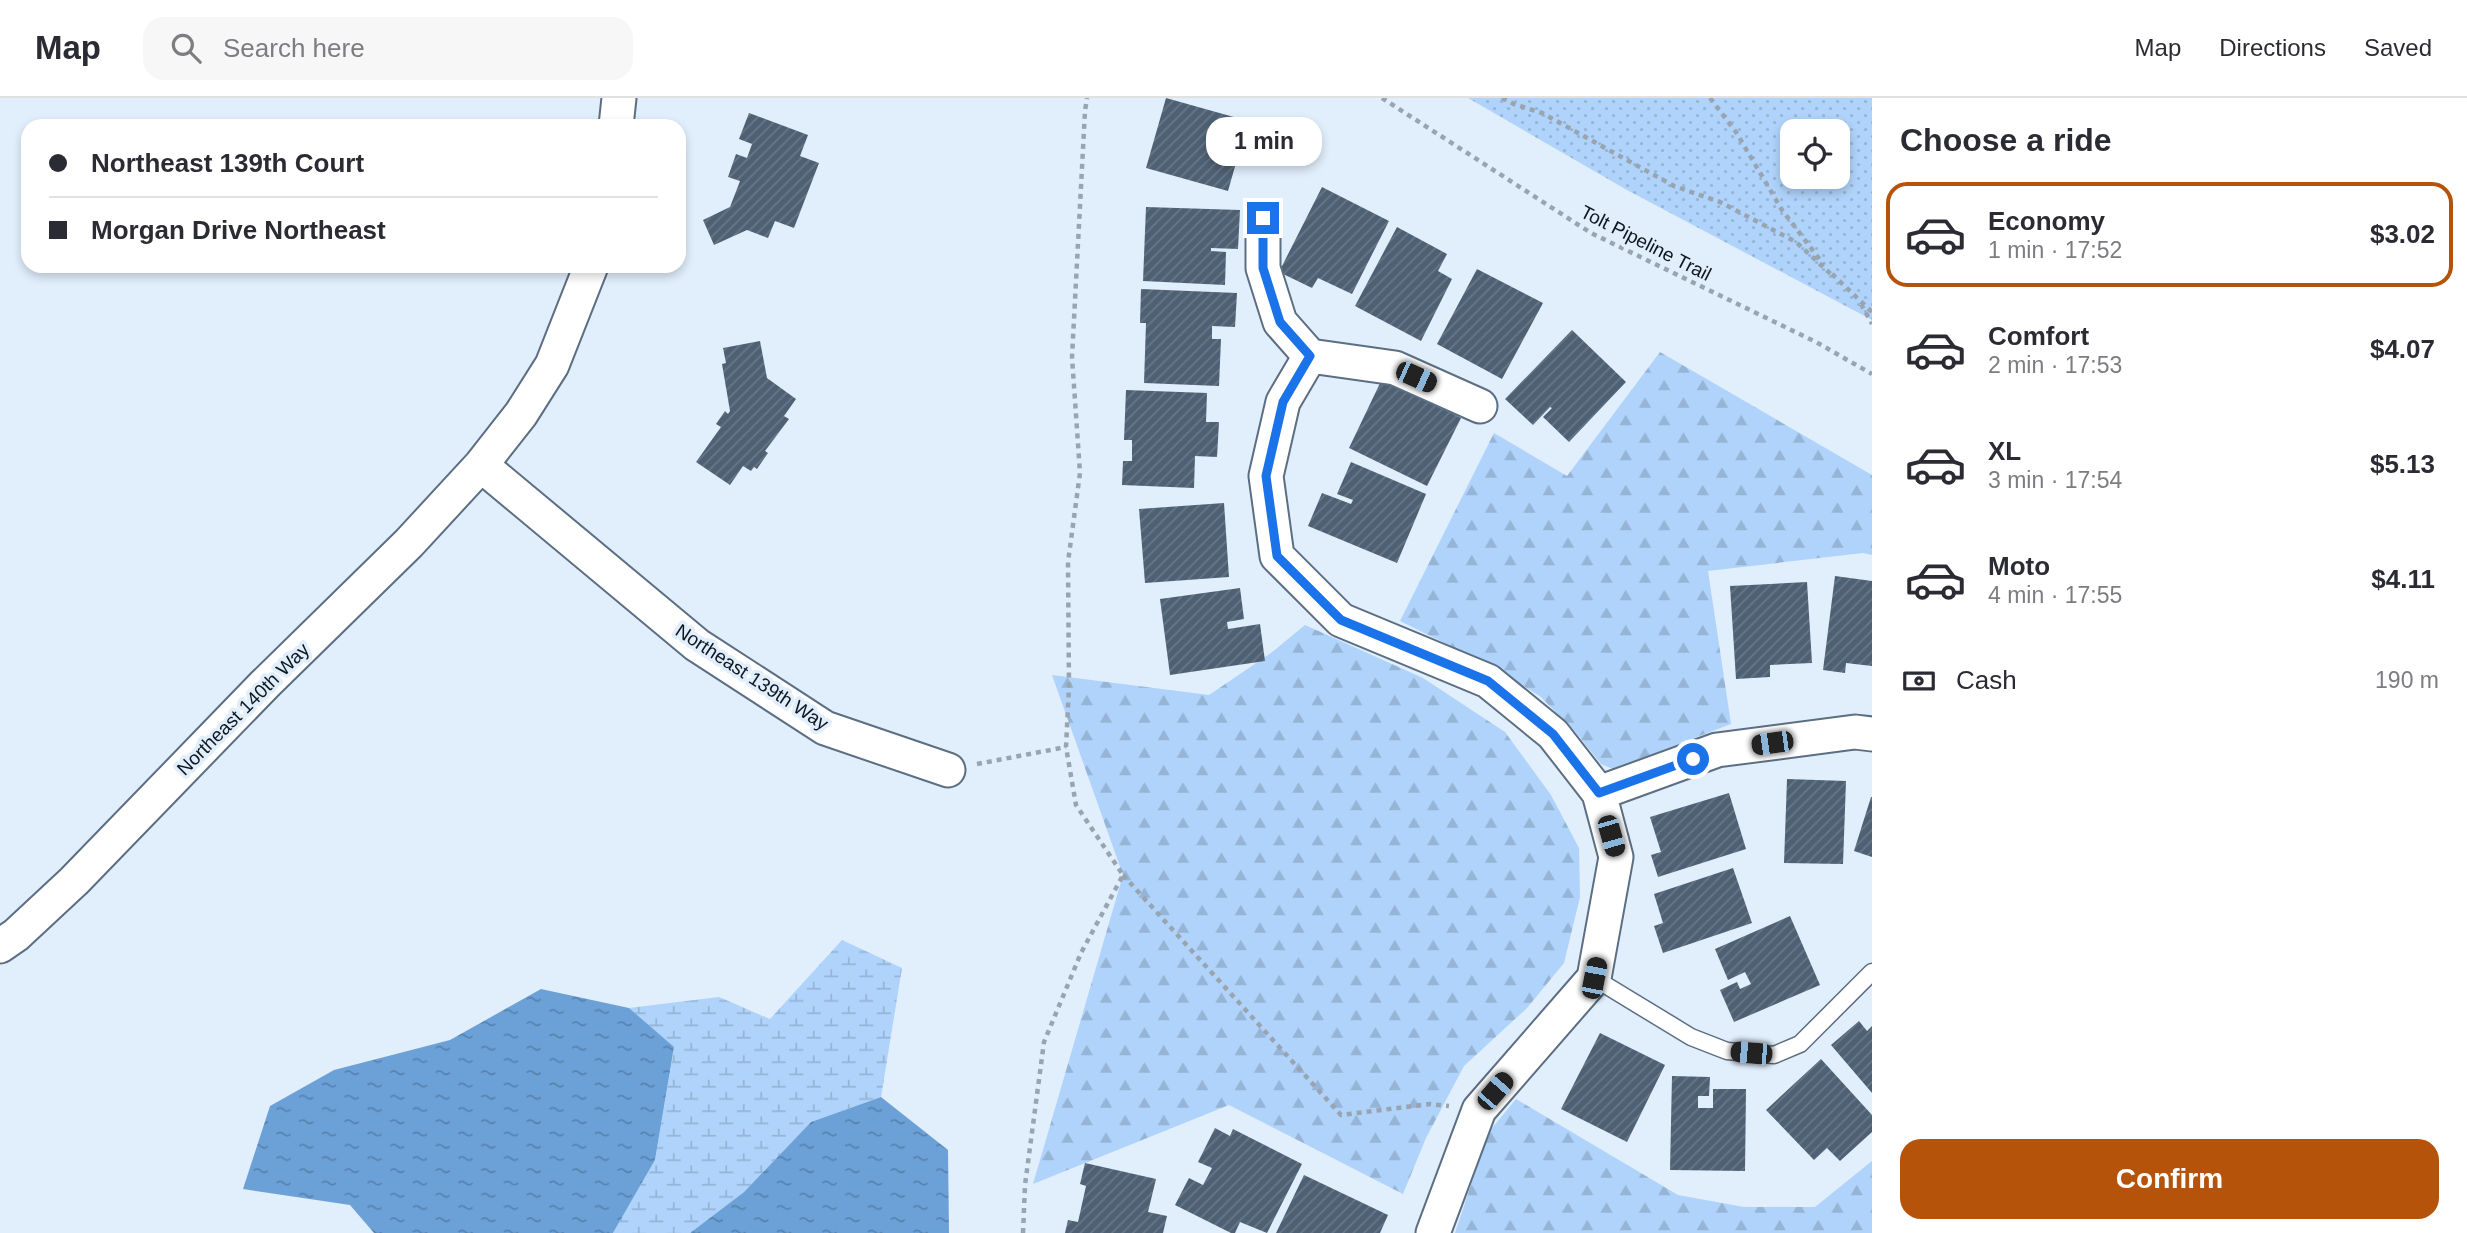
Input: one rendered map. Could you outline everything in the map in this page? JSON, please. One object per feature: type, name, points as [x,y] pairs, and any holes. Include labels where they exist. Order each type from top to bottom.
[{"type":"street","points":[[618,119],[619,98]]},
{"type":"street","points":[[1263,218],[1263,268],[1280,322],[1310,356],[1395,368],[1480,406]]},
{"type":"street","name":"Northeast 140th Way","points":[[0,946],[16,935],[74,881],[265,684],[409,543],[481,465],[521,414],[552,365],[588,273]]},
{"type":"street","points":[[1310,356],[1283,402],[1266,476],[1277,556],[1341,620],[1488,681],[1553,734],[1599,793],[1616,857],[1594,978],[1479,1110],[1433,1233]]},
{"type":"street","name":"Northeast 139th Way","points":[[481,465],[697,645],[825,728],[948,770]]},
{"type":"street","points":[[1599,793],[1717,750],[1855,732],[1872,734]]},
{"type":"lane","points":[[1594,978],[1691,1037],[1727,1051],[1774,1055],[1800,1044],[1872,972]]},
{"type":"path","points":[[1087,98],[1072,358],[1080,473],[1068,562],[1069,687],[1066,747],[1076,805],[1123,875],[1340,1115],[1430,1104],[1479,1110]]},
{"type":"path","name":"Tolt Pipeline Trail","points":[[1382,98],[1591,233],[1816,342],[1872,374]]},
{"type":"path","points":[[1502,98],[1542,113],[1674,186],[1720,201],[1786,236],[1796,242],[1872,312]]},
{"type":"path","points":[[1710,98],[1736,132],[1782,210],[1833,276]]},
{"type":"path","points":[[1859,300],[1872,324]]},
{"type":"path","points":[[948,770],[1066,747]]},
{"type":"path","points":[[1023,1233],[1025,1185],[1044,1042],[1081,953],[1123,875]]},
{"type":"green space","points":[[1468,98],[1872,98],[1872,320],[1627,190]]},
{"type":"green space","points":[[1660,352],[1872,475],[1872,555],[1863,553],[1708,571],[1731,724],[1613,769],[1601,764],[1541,697],[1497,669],[1400,621],[1494,433],[1567,476]]},
{"type":"green space","points":[[1305,625],[1423,678],[1505,732],[1551,795],[1579,848],[1580,897],[1564,963],[1527,1008],[1464,1066],[1426,1138],[1403,1194],[1229,1105],[1033,1184],[1123,875],[1052,675],[1209,695],[1271,653]]},
{"type":"green space","points":[[842,940],[902,968],[881,1097],[811,1122],[744,1192],[690,1233],[613,1233],[655,1160],[674,1048],[629,1008],[719,997],[770,1019]]},
{"type":"green space","points":[[1516,1099],[1678,1195],[1744,1207],[1815,1207],[1872,1161],[1872,1233],[1455,1233],[1488,1133]]},
{"type":"water","points":[[541,989],[629,1008],[674,1047],[655,1160],[613,1233],[374,1233],[350,1205],[243,1189],[270,1106],[334,1070],[450,1040]]},
{"type":"water","points":[[881,1097],[948,1150],[949,1233],[690,1233],[744,1192],[811,1122]]},
{"type":"building","points":[[1166,98],[1248,121],[1228,191],[1146,168]]},
{"type":"building","points":[[749,113],[808,135],[800,156],[819,163],[794,228],[775,221],[768,238],[747,230],[714,245],[703,220],[730,207],[740,181],[728,177],[736,154],[747,158],[752,144],[739,139]]},
{"type":"building","points":[[1322,187],[1389,221],[1352,294],[1318,278],[1312,288],[1279,272]]},
{"type":"building","points":[[1146,207],[1240,210],[1238,249],[1211,248],[1211,251],[1226,252],[1225,285],[1143,281]]},
{"type":"building","points":[[1397,227],[1447,254],[1438,271],[1452,279],[1421,341],[1355,306]]},
{"type":"building","points":[[1477,269],[1543,303],[1502,379],[1437,344]]},
{"type":"building","points":[[1141,289],[1237,293],[1235,327],[1212,326],[1212,339],[1221,339],[1219,386],[1144,383],[1146,323],[1140,323]]},
{"type":"building","points":[[1572,330],[1626,382],[1569,442],[1543,417],[1552,408],[1533,425],[1505,399]]},
{"type":"building","points":[[760,341],[767,378],[796,399],[784,416],[789,419],[765,451],[768,453],[757,469],[754,467],[751,471],[743,466],[730,485],[696,462],[721,427],[716,424],[725,411],[728,414],[730,411],[722,364],[726,363],[723,348]]},
{"type":"building","points":[[1382,379],[1461,418],[1427,486],[1349,448]]},
{"type":"building","points":[[1126,390],[1207,393],[1206,422],[1219,422],[1217,457],[1195,456],[1194,488],[1122,485],[1123,461],[1132,461],[1132,440],[1124,440]]},
{"type":"building","points":[[1351,462],[1426,494],[1397,563],[1308,526],[1322,493],[1351,504],[1353,500],[1337,494]]},
{"type":"building","points":[[1224,503],[1229,577],[1145,583],[1139,509]]},
{"type":"building","points":[[1835,576],[1872,581],[1872,666],[1846,663],[1845,673],[1823,670]]},
{"type":"building","points":[[1807,582],[1812,663],[1770,665],[1770,677],[1736,679],[1730,586]]},
{"type":"building","points":[[1240,588],[1244,619],[1227,622],[1228,629],[1260,624],[1265,661],[1170,675],[1160,599]]},
{"type":"building","points":[[1787,779],[1846,781],[1843,864],[1784,863]]},
{"type":"building","points":[[1729,793],[1746,849],[1658,877],[1651,855],[1661,852],[1650,817]]},
{"type":"building","points":[[1872,797],[1872,857],[1854,851]]},
{"type":"building","points":[[1733,868],[1752,923],[1663,953],[1654,926],[1663,923],[1654,894]]},
{"type":"building","points":[[1790,916],[1820,985],[1734,1022],[1720,990],[1737,982],[1740,989],[1751,984],[1745,972],[1728,980],[1715,949]]},
{"type":"building","points":[[1859,1021],[1867,1031],[1872,1026],[1872,1093],[1831,1045]]},
{"type":"building","points":[[1600,1033],[1665,1065],[1627,1142],[1561,1109]]},
{"type":"building","points":[[1821,1059],[1872,1115],[1872,1132],[1840,1161],[1827,1148],[1814,1160],[1766,1110]]},
{"type":"building","points":[[1672,1076],[1710,1077],[1709,1096],[1698,1096],[1698,1108],[1713,1108],[1713,1089],[1746,1089],[1745,1171],[1670,1170]]},
{"type":"building","points":[[1215,1128],[1230,1136],[1233,1129],[1302,1164],[1267,1233],[1240,1222],[1235,1233],[1231,1233],[1175,1205],[1189,1178],[1203,1185],[1212,1168],[1198,1162]]},
{"type":"building","points":[[1085,1163],[1156,1179],[1148,1212],[1167,1216],[1163,1233],[1065,1233],[1068,1220],[1078,1222],[1086,1186],[1080,1184]]},
{"type":"building","points":[[1304,1175],[1388,1215],[1380,1233],[1276,1233]]},
{"type":"route","points":[[1263,218],[1263,268],[1280,322],[1310,356],[1283,402],[1266,476],[1277,556],[1341,620],[1488,681],[1553,734],[1599,793],[1693,759]]}]
